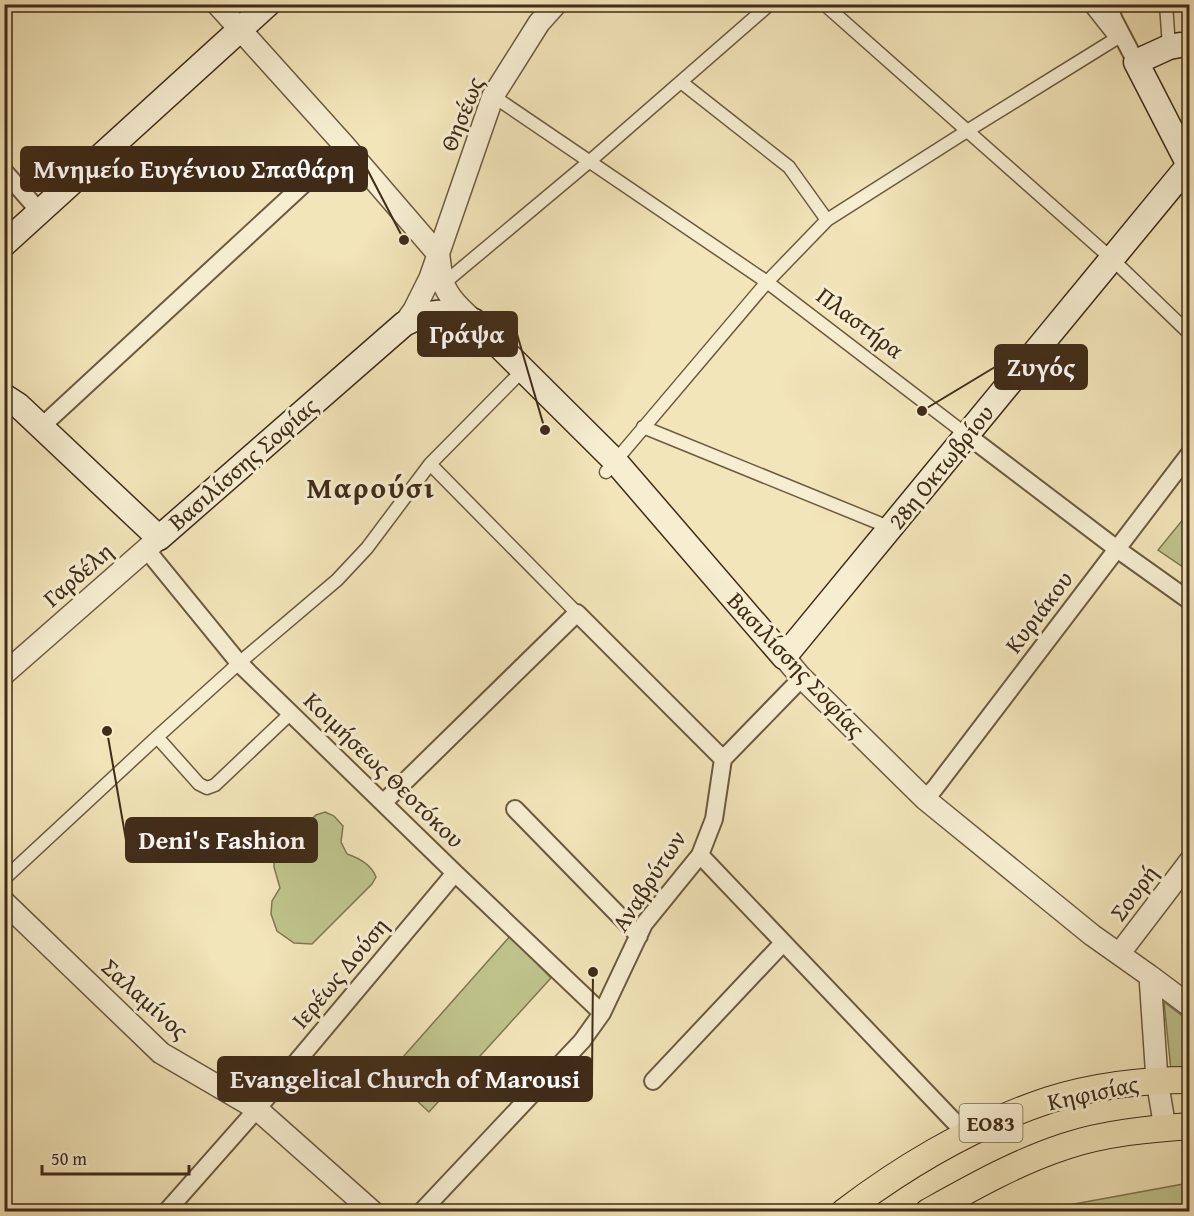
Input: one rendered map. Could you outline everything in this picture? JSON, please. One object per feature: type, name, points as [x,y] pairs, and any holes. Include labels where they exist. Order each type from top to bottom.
[{"type":"main road","points":[[4,244],[268,4]]},
{"type":"main road","points":[[1175,46],[1136,62],[1190,165]]},
{"type":"main road","name":"28η Οκτωβρίου","points":[[784,657],[1190,165]]},
{"type":"main road","name":"Βασιλίσσης Σοφίας","points":[[4,396],[18,405],[41,427],[152,543],[404,324],[420,315],[438,312],[457,314],[474,321],[524,369],[784,657]]},
{"type":"main road","name":"Κηφισίας","points":[[844,1212],[899,1173],[948,1143],[1050,1100],[1110,1086],[1157,1080],[1190,1080]]},
{"type":"main road","name":"Κηφισίας","points":[[928,1212],[1001,1172],[1068,1145],[1124,1132],[1177,1127]]},
{"type":"street","points":[[217,4],[345,146],[438,254]]},
{"type":"street","name":"Θησέως","points":[[438,254],[493,96],[539,23],[556,4]]},
{"type":"street","points":[[444,284],[590,161],[770,4]]},
{"type":"street","points":[[824,4],[1112,259],[1190,334]]},
{"type":"street","points":[[1089,4],[1119,36],[1136,62]]},
{"type":"street","points":[[1108,4],[1119,36]]},
{"type":"street","points":[[1166,4],[1175,46]]},
{"type":"street","points":[[610,466],[767,282],[827,220],[1119,36]]},
{"type":"street","points":[[681,82],[789,167],[827,220]]},
{"type":"street","name":"Πλαστήρα","points":[[493,96],[767,282],[1117,549],[1190,601]]},
{"type":"street","points":[[41,427],[345,146]]},
{"type":"street","points":[[4,171],[40,212]]},
{"type":"street","name":"Βασιλίσσης Σοφίας","points":[[438,254],[444,284],[457,304],[474,321]]},
{"type":"street","name":"Βασιλίσσης Σοφίας","points":[[404,324],[423,295],[438,254]]},
{"type":"street","points":[[4,879],[239,663],[337,580],[367,548],[430,464],[524,369]]},
{"type":"street","points":[[643,427],[891,528]]},
{"type":"street","name":"Κυριάκου","points":[[925,799],[1190,453]]},
{"type":"street","points":[[430,464],[723,759],[795,685],[800,676]]},
{"type":"street","name":"Κοιμήσεως Θεοτόκου","points":[[152,543],[239,663],[602,1013]]},
{"type":"street","name":"Γαρδέλη","points":[[4,674],[152,543]]},
{"type":"street","points":[[383,803],[578,613]]},
{"type":"street","name":"Βασιλίσσης Σοφίας","points":[[784,657],[800,676],[925,799],[1092,936],[1190,1006]]},
{"type":"street","points":[[157,737],[199,784],[207,788],[215,785],[291,713]]},
{"type":"street","name":"Αναβρύτων","points":[[421,1212],[582,1041],[602,1013],[644,924],[700,855],[714,819],[723,759]]},
{"type":"street","points":[[515,809],[639,936]]},
{"type":"street","points":[[700,855],[967,1135]]},
{"type":"street","name":"Σουρή","points":[[1119,954],[1190,861]]},
{"type":"street","name":"Ιερέως Δούση","points":[[166,1212],[257,1109],[455,873]]},
{"type":"street","name":"Σαλαμίνος","points":[[4,902],[161,1053],[257,1109],[373,1212]]},
{"type":"street","points":[[653,1081],[783,943]]},
{"type":"street","points":[[1150,976],[1157,1080],[1177,1127]]},
{"type":"green space","points":[[1185,517],[1189,520],[1189,571],[1158,550]]},
{"type":"green space","points":[[325,812],[334,816],[343,826],[341,842],[347,854],[364,862],[376,877],[372,884],[312,944],[294,943],[277,931],[271,914],[272,901],[280,888],[274,867],[274,856],[316,815]]},
{"type":"green space","points":[[510,936],[551,978],[429,1112],[388,1074]]},
{"type":"green space","points":[[1164,1002],[1189,1021],[1189,1070],[1171,1070]]},
{"type":"green space","points":[[1189,1183],[1189,1211],[1036,1211]]},
{"type":"place","name":"Μνημείο Ευγένιου Σπαθάρη","points":[[404,240]]},
{"type":"place","name":"Ζυγός","points":[[922,411]]},
{"type":"place","name":"Γράψα","points":[[545,430]]},
{"type":"place","name":"Deni's Fashion","points":[[107,731]]},
{"type":"place","name":"Evangelical Church of Marousi","points":[[593,972]]},
{"type":"district","name":"Μαρούσι","points":[[371,488]]}]
